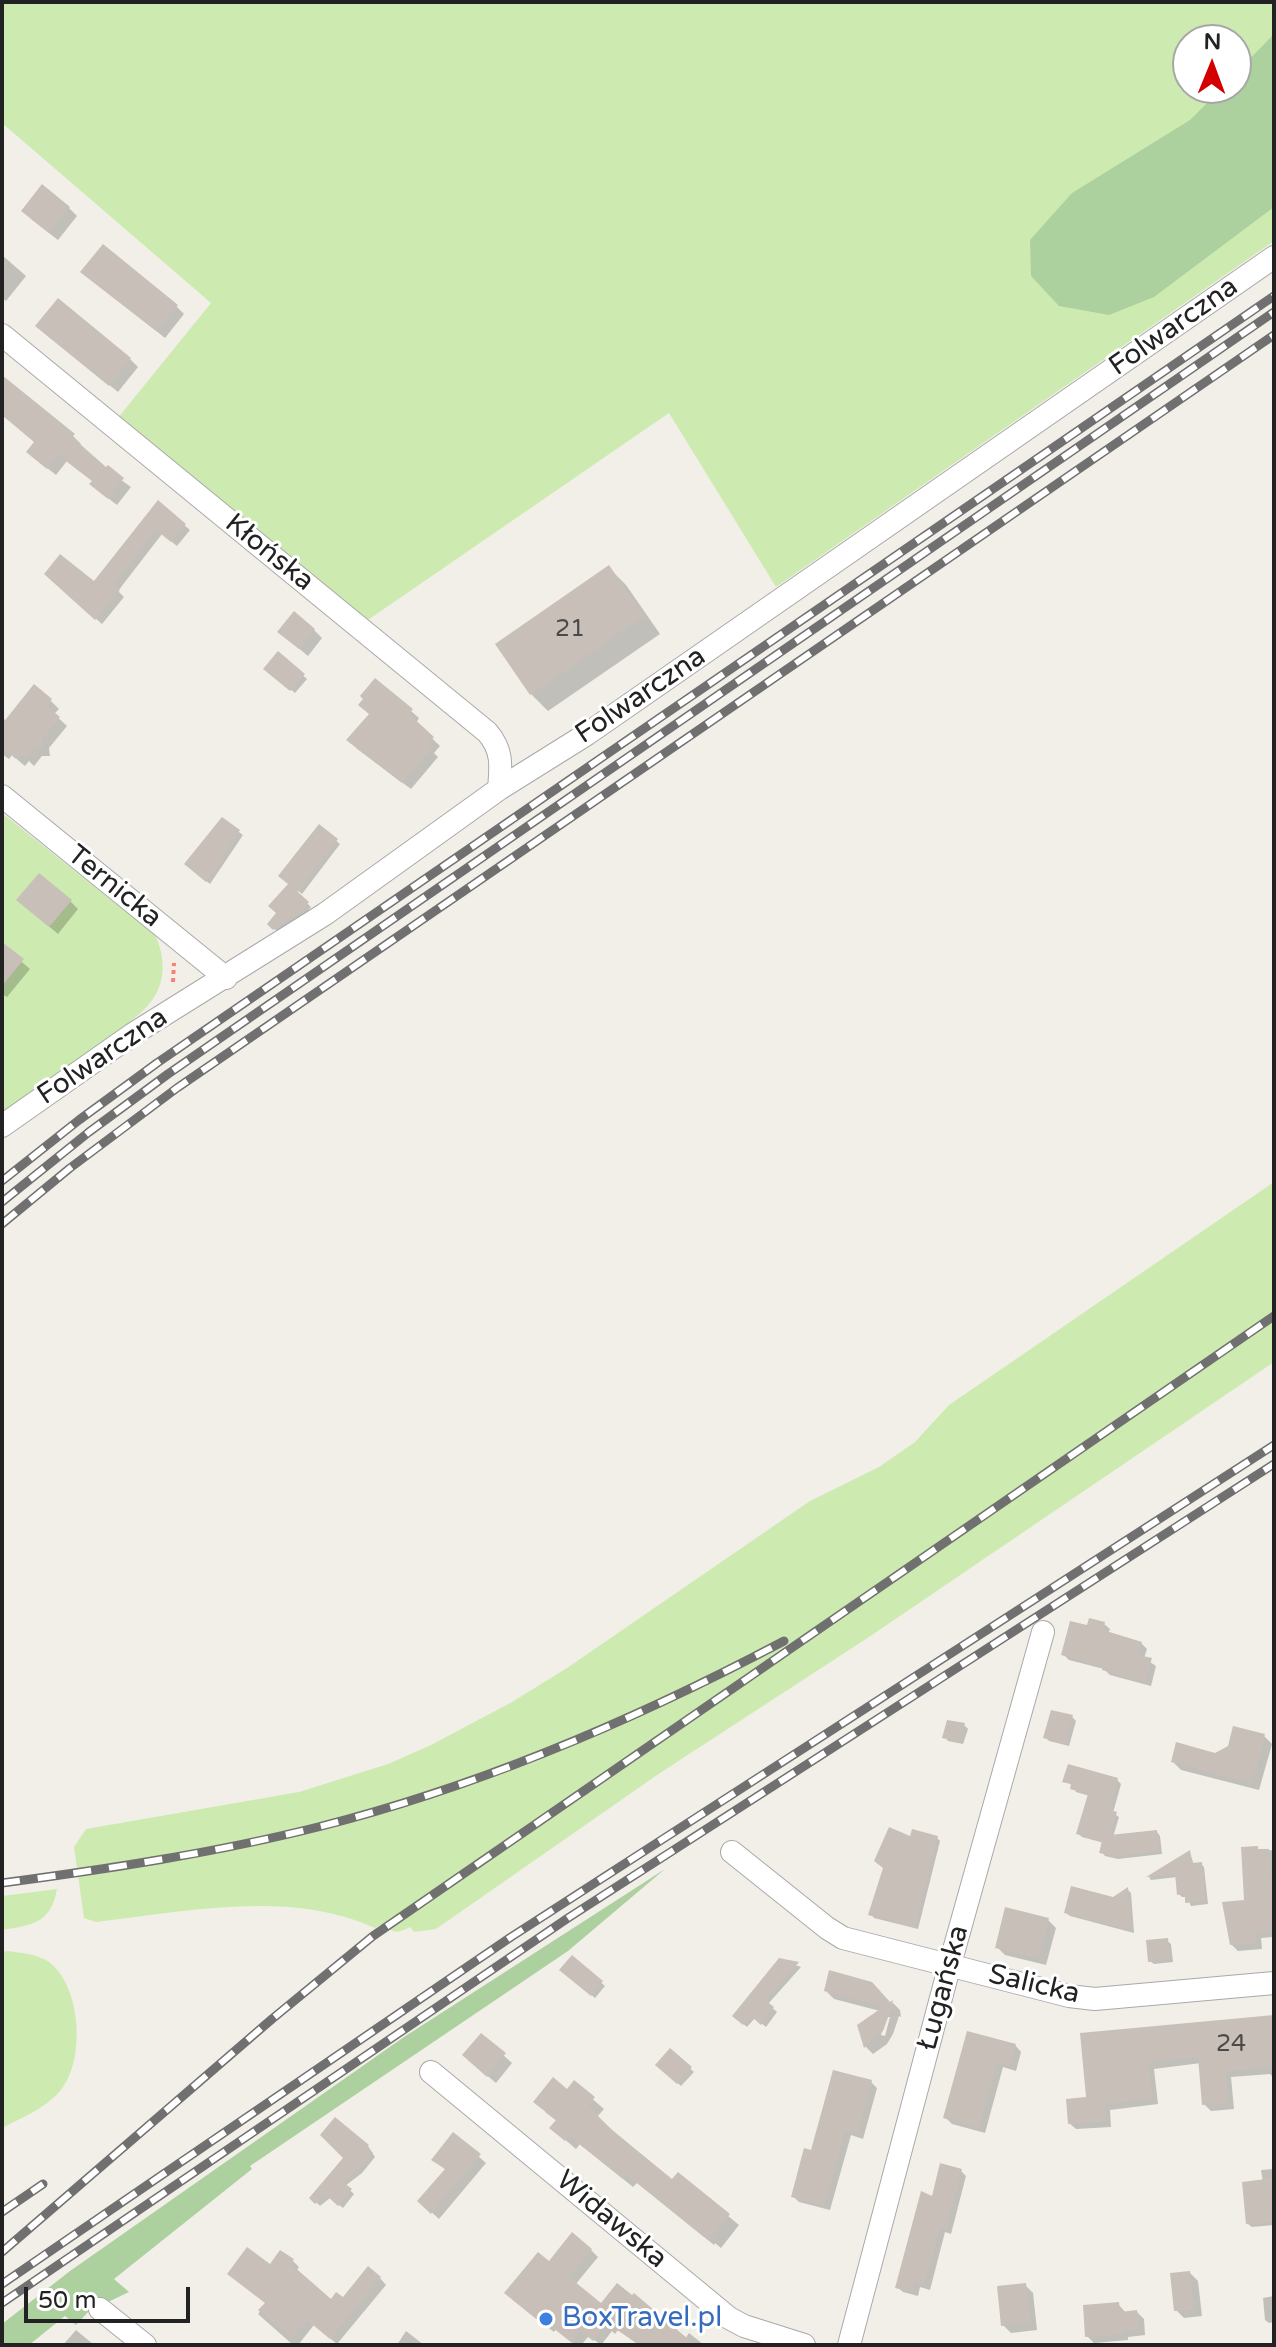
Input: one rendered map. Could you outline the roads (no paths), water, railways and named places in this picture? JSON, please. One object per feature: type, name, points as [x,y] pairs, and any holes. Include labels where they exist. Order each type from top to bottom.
[{"type":"street","name":"Folwarczna","points":[[2,1126],[133,1034],[325,914],[499,789],[587,734],[1274,257]]},
{"type":"street","name":"Kłońska","points":[[2,335],[487,732],[497,743],[501,759],[499,789]]},
{"type":"street","name":"Ternicka","points":[[2,796],[226,978]]},
{"type":"street","name":"Ługańska","points":[[849,2345],[950,1964],[1043,1632]]},
{"type":"street","name":"Salicka","points":[[732,1852],[843,1938],[1069,1996],[1095,1999],[1274,1983]]},
{"type":"street","name":"Widawska","points":[[431,2072],[729,2318],[744,2326],[804,2345]]},
{"type":"street","points":[[100,2309],[145,2345]]},
{"type":"railway","points":[[2,1181],[157,1063],[1274,296]]},
{"type":"railway","points":[[2,1202],[168,1074],[1274,312]]},
{"type":"railway","points":[[2,1224],[70,1168],[177,1088],[1274,335]]},
{"type":"railway","points":[[2,2252],[373,1936],[1274,1316]]},
{"type":"railway","points":[[2,2284],[511,1937],[1274,1445]]},
{"type":"railway","points":[[2,2303],[568,1918],[1274,1464]]},
{"type":"railway","points":[[2,1883],[121,1866],[279,1836],[439,1792],[614,1724],[784,1641]]},
{"type":"railway","points":[[2,2212],[43,2184]]},
{"type":"place","name":"BoxTravel.pl","points":[[546,2319]]}]
